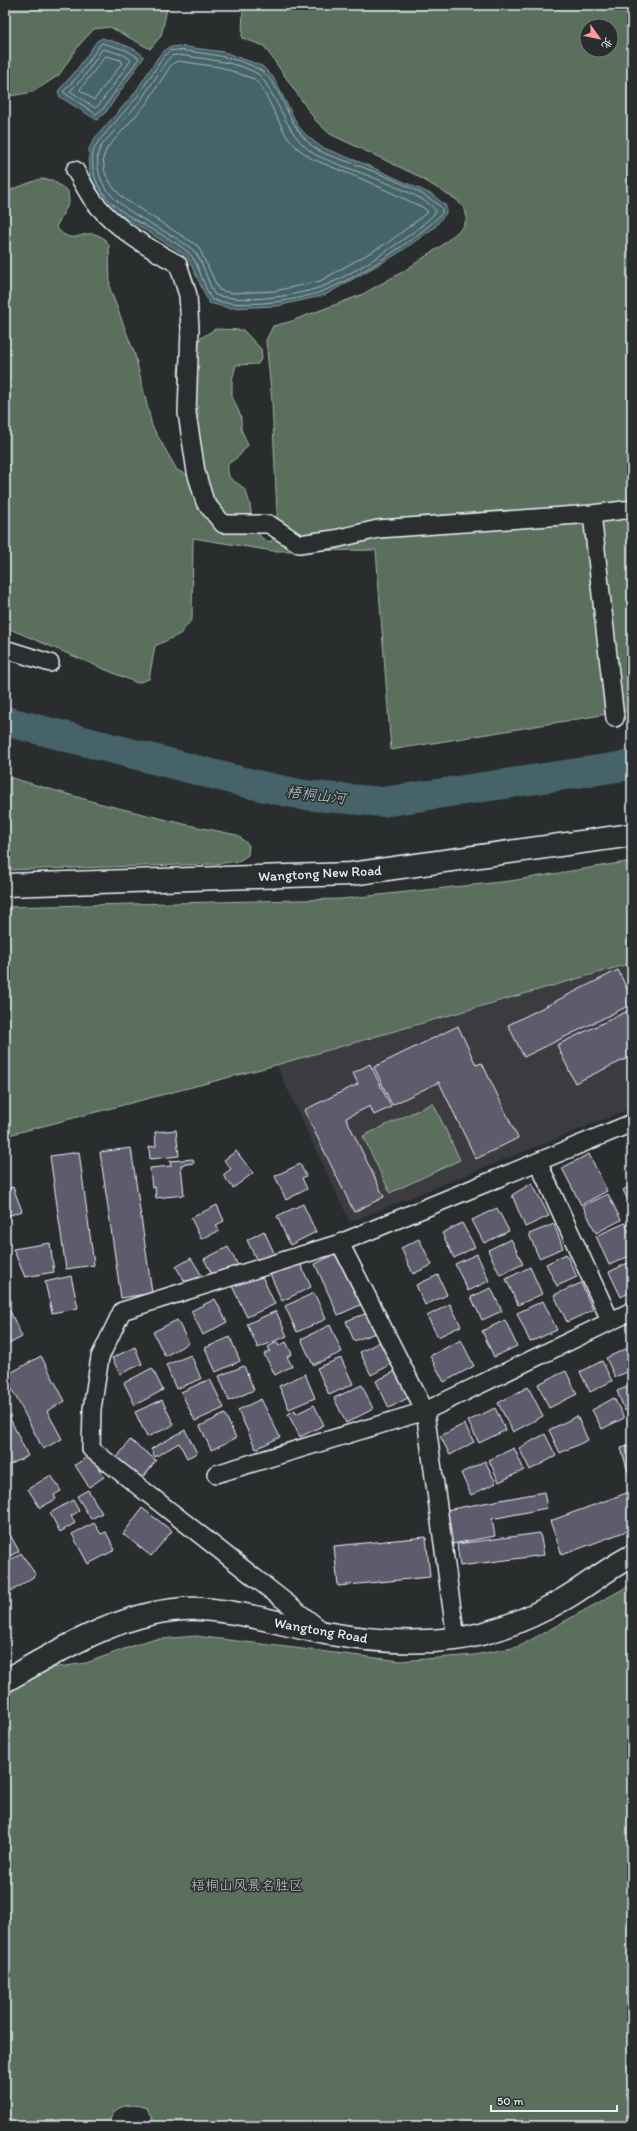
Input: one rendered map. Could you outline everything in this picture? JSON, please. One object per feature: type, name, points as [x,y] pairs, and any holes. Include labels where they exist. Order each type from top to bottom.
[{"type":"main road","name":"Wangtong New Road","points":[[5,884],[351,874],[632,835]]},
{"type":"main road","name":"Wangtong Road","points":[[5,1681],[59,1650],[115,1625],[164,1612],[200,1609],[326,1633],[399,1641],[456,1639],[503,1628],[565,1599],[612,1566],[632,1556]]},
{"type":"street","points":[[75,170],[95,204],[111,220],[144,246],[178,264],[188,295],[190,329],[187,413],[196,472],[205,502],[224,524],[269,524],[299,544],[335,539],[378,529],[592,514],[632,509]]},
{"type":"street","points":[[592,514],[615,718]]},
{"type":"street","points":[[5,649],[50,663]]},
{"type":"street","points":[[326,1633],[91,1449],[92,1409],[100,1357],[122,1311],[340,1243],[632,1123]]},
{"type":"street","points":[[538,1162],[610,1320]]},
{"type":"street","points":[[340,1243],[425,1412],[456,1639]]},
{"type":"street","points":[[216,1474],[425,1412],[632,1310]]},
{"type":"shaded area","points":[[632,963],[632,1108],[350,1222],[276,1065]]},
{"type":"green space","points":[[5,5],[168,5],[161,36],[150,49],[110,27],[94,29],[79,45],[59,75],[33,92],[5,97]]},
{"type":"green space","points":[[243,5],[632,5],[632,710],[391,750],[376,550],[273,551],[193,538],[192,619],[180,634],[155,646],[149,679],[137,683],[5,627],[5,192],[40,179],[52,180],[68,191],[69,203],[56,227],[68,236],[73,237],[94,234],[100,236],[104,238],[109,245],[110,289],[135,355],[152,426],[177,470],[191,477],[192,428],[198,416],[198,406],[188,399],[180,388],[178,372],[180,355],[190,345],[215,329],[243,330],[261,349],[262,357],[258,364],[236,365],[232,380],[232,396],[241,417],[241,429],[248,445],[239,456],[228,464],[228,471],[231,479],[240,485],[246,492],[255,528],[258,534],[263,539],[270,542],[276,532],[277,513],[272,402],[266,340],[273,326],[289,322],[361,295],[404,271],[441,246],[463,227],[467,218],[465,210],[457,200],[414,174],[330,134],[316,121],[264,46],[242,38]]},
{"type":"green space","points":[[5,776],[98,803],[188,825],[237,835],[249,845],[248,855],[239,861],[215,864],[5,870]]},
{"type":"green space","points":[[632,861],[632,963],[276,1065],[5,1136],[5,907],[341,899],[510,881]]},
{"type":"green space","points":[[433,1103],[460,1160],[390,1193],[363,1136]]},
{"type":"green space","name":"梧桐山风景名胜区","points":[[632,1584],[632,2126],[152,2126],[152,2119],[147,2108],[134,2105],[117,2109],[110,2119],[109,2126],[5,2126],[5,1675],[86,1663],[149,1640],[196,1636],[401,1661],[474,1655],[518,1647]]},
{"type":"water","points":[[102,38],[130,47],[144,57],[106,112],[97,120],[60,97],[58,91],[75,72],[97,41]]},
{"type":"water","points":[[178,46],[224,52],[262,66],[273,77],[298,126],[307,136],[321,147],[367,165],[433,195],[446,206],[446,213],[435,227],[397,254],[325,295],[277,306],[229,308],[209,303],[187,256],[114,211],[101,196],[90,176],[89,149],[94,139],[134,94],[159,56],[167,48]]},
{"type":"building","points":[[618,970],[632,1000],[632,1004],[524,1057],[508,1025]]},
{"type":"building","points":[[632,1009],[632,1056],[575,1083],[557,1045]]},
{"type":"building","points":[[458,1026],[476,1065],[482,1063],[518,1138],[476,1159],[439,1082],[392,1105],[374,1067]]},
{"type":"building","points":[[370,1064],[391,1107],[374,1115],[370,1106],[346,1118],[384,1197],[354,1212],[304,1110],[358,1084],[353,1073]]},
{"type":"building","points":[[176,1130],[179,1156],[150,1159],[149,1147],[156,1146],[155,1132]]},
{"type":"building","points":[[131,1148],[152,1293],[121,1298],[100,1152]]},
{"type":"building","points":[[236,1151],[253,1173],[233,1188],[223,1175],[231,1169],[224,1160]]},
{"type":"building","points":[[79,1152],[94,1265],[66,1269],[50,1156]]},
{"type":"building","points":[[589,1154],[607,1191],[581,1205],[562,1168]]},
{"type":"building","points":[[193,1159],[194,1163],[181,1165],[184,1195],[156,1198],[155,1187],[152,1188],[150,1168],[171,1166],[170,1161]]},
{"type":"building","points":[[300,1164],[306,1176],[302,1178],[307,1189],[286,1200],[275,1176]]},
{"type":"building","points":[[532,1183],[549,1216],[525,1227],[512,1195]]},
{"type":"building","points":[[632,1185],[632,1208],[623,1190]]},
{"type":"building","points":[[13,1187],[22,1211],[5,1217],[5,1190]]},
{"type":"building","points":[[608,1194],[621,1220],[596,1233],[583,1206]]},
{"type":"building","points":[[303,1204],[316,1232],[290,1245],[277,1216]]},
{"type":"building","points":[[217,1205],[224,1221],[216,1225],[219,1231],[201,1239],[191,1218]]},
{"type":"building","points":[[497,1208],[509,1231],[484,1243],[472,1220]]},
{"type":"building","points":[[462,1223],[475,1247],[454,1258],[442,1233]]},
{"type":"building","points":[[625,1223],[632,1238],[632,1255],[609,1265],[596,1236]]},
{"type":"building","points":[[554,1224],[563,1248],[539,1258],[529,1234]]},
{"type":"building","points":[[264,1231],[275,1255],[258,1263],[247,1240]]},
{"type":"building","points":[[419,1239],[432,1265],[413,1274],[401,1248]]},
{"type":"building","points":[[511,1239],[523,1264],[500,1275],[488,1250]]},
{"type":"building","points":[[50,1243],[54,1272],[25,1277],[13,1249]]},
{"type":"building","points":[[228,1247],[239,1267],[215,1280],[204,1259]]},
{"type":"building","points":[[341,1251],[365,1303],[338,1315],[315,1264]]},
{"type":"building","points":[[477,1254],[489,1281],[468,1291],[455,1264]]},
{"type":"building","points":[[566,1254],[577,1277],[557,1286],[546,1264]]},
{"type":"building","points":[[191,1258],[204,1279],[189,1288],[176,1267]]},
{"type":"building","points":[[299,1261],[311,1287],[282,1301],[270,1274]]},
{"type":"building","points":[[632,1261],[632,1291],[621,1297],[609,1272]]},
{"type":"building","points":[[530,1267],[542,1294],[518,1305],[506,1279]]},
{"type":"building","points":[[260,1272],[275,1304],[247,1317],[232,1286]]},
{"type":"building","points":[[438,1275],[447,1295],[425,1305],[416,1285]]},
{"type":"building","points":[[71,1276],[78,1308],[52,1313],[45,1282]]},
{"type":"building","points":[[581,1283],[593,1310],[567,1322],[554,1295]]},
{"type":"building","points":[[491,1288],[502,1311],[482,1320],[471,1297]]},
{"type":"building","points":[[314,1293],[326,1319],[297,1332],[285,1306]]},
{"type":"building","points":[[215,1299],[227,1322],[203,1335],[191,1311]]},
{"type":"building","points":[[543,1301],[557,1330],[530,1342],[517,1313]]},
{"type":"building","points":[[450,1304],[461,1326],[438,1337],[427,1316]]},
{"type":"building","points":[[10,1311],[22,1337],[5,1346],[5,1313]]},
{"type":"building","points":[[276,1311],[287,1336],[258,1348],[247,1324]]},
{"type":"building","points":[[370,1312],[378,1332],[354,1341],[346,1321]]},
{"type":"building","points":[[177,1320],[189,1343],[165,1356],[153,1332]]},
{"type":"building","points":[[505,1320],[517,1346],[494,1357],[482,1331]]},
{"type":"building","points":[[330,1325],[342,1352],[313,1365],[301,1339]]},
{"type":"building","points":[[230,1337],[240,1361],[216,1372],[205,1348]]},
{"type":"building","points":[[384,1340],[394,1363],[371,1375],[360,1352]]},
{"type":"building","points":[[461,1340],[474,1366],[444,1382],[430,1356]]},
{"type":"building","points":[[277,1342],[279,1346],[286,1342],[292,1354],[287,1357],[292,1366],[275,1375],[264,1354],[270,1351],[268,1347]]},
{"type":"building","points":[[632,1346],[632,1370],[615,1377],[606,1358]]},
{"type":"building","points":[[135,1347],[142,1364],[120,1374],[112,1358]]},
{"type":"building","points":[[191,1355],[201,1379],[176,1389],[166,1365]]},
{"type":"building","points":[[41,1356],[65,1401],[47,1411],[62,1439],[43,1449],[5,1376]]},
{"type":"building","points":[[341,1358],[353,1384],[329,1395],[317,1368]]},
{"type":"building","points":[[602,1361],[612,1381],[590,1392],[580,1372]]},
{"type":"building","points":[[244,1366],[254,1390],[229,1401],[219,1376]]},
{"type":"building","points":[[152,1368],[163,1390],[135,1405],[124,1383]]},
{"type":"building","points":[[402,1368],[415,1394],[389,1408],[376,1381]]},
{"type":"building","points":[[566,1371],[577,1394],[549,1408],[538,1384]]},
{"type":"building","points":[[305,1374],[315,1398],[289,1409],[279,1386]]},
{"type":"building","points":[[210,1379],[224,1408],[195,1421],[181,1392]]},
{"type":"building","points":[[362,1385],[373,1409],[346,1423],[334,1398]]},
{"type":"building","points":[[632,1385],[632,1408],[625,1411],[617,1391]]},
{"type":"building","points":[[528,1387],[543,1416],[513,1432],[498,1403]]},
{"type":"building","points":[[614,1398],[624,1418],[602,1429],[592,1410]]},
{"type":"building","points":[[261,1399],[280,1437],[256,1449],[238,1410]]},
{"type":"building","points":[[162,1400],[174,1425],[147,1437],[135,1412]]},
{"type":"building","points":[[314,1405],[324,1425],[300,1437],[288,1414],[295,1410],[296,1414]]},
{"type":"building","points":[[5,1408],[28,1456],[5,1467]]},
{"type":"building","points":[[495,1408],[506,1430],[479,1443],[468,1421]]},
{"type":"building","points":[[225,1414],[236,1438],[211,1450],[200,1426]]},
{"type":"building","points":[[577,1416],[588,1440],[560,1453],[549,1430]]},
{"type":"building","points":[[464,1424],[474,1442],[450,1455],[440,1436]]},
{"type":"building","points":[[185,1430],[197,1453],[187,1458],[179,1443],[155,1457],[151,1449]]},
{"type":"building","points":[[545,1434],[556,1456],[530,1470],[519,1448]]},
{"type":"building","points":[[130,1440],[156,1460],[143,1478],[116,1459]]},
{"type":"building","points":[[632,1445],[632,1471],[628,1472],[621,1448]]},
{"type":"building","points":[[514,1448],[524,1470],[499,1482],[489,1460]]},
{"type":"building","points":[[90,1455],[104,1477],[89,1487],[75,1465]]},
{"type":"building","points":[[485,1461],[496,1483],[471,1495],[461,1473]]},
{"type":"building","points":[[51,1475],[61,1491],[54,1495],[56,1499],[40,1508],[28,1489]]},
{"type":"building","points":[[88,1490],[102,1513],[91,1519],[77,1496]]},
{"type":"building","points":[[632,1491],[632,1529],[562,1555],[550,1521]]},
{"type":"building","points":[[544,1492],[547,1508],[492,1519],[495,1536],[452,1544],[446,1510]]},
{"type":"building","points":[[73,1500],[79,1511],[71,1516],[75,1523],[60,1532],[50,1513]]},
{"type":"building","points":[[142,1508],[172,1531],[151,1556],[123,1534]]},
{"type":"building","points":[[94,1523],[101,1534],[106,1532],[115,1550],[88,1564],[72,1534]]},
{"type":"building","points":[[9,1533],[19,1551],[5,1559],[5,1535]]},
{"type":"building","points":[[540,1533],[544,1555],[460,1566],[457,1544]]},
{"type":"building","points":[[426,1537],[430,1577],[338,1586],[334,1546]]},
{"type":"building","points":[[21,1553],[36,1575],[12,1591],[5,1579],[5,1564]]},
{"type":"waterway","name":"梧桐山河","points":[[5,721],[243,782],[303,795],[383,802],[632,765]]}]
